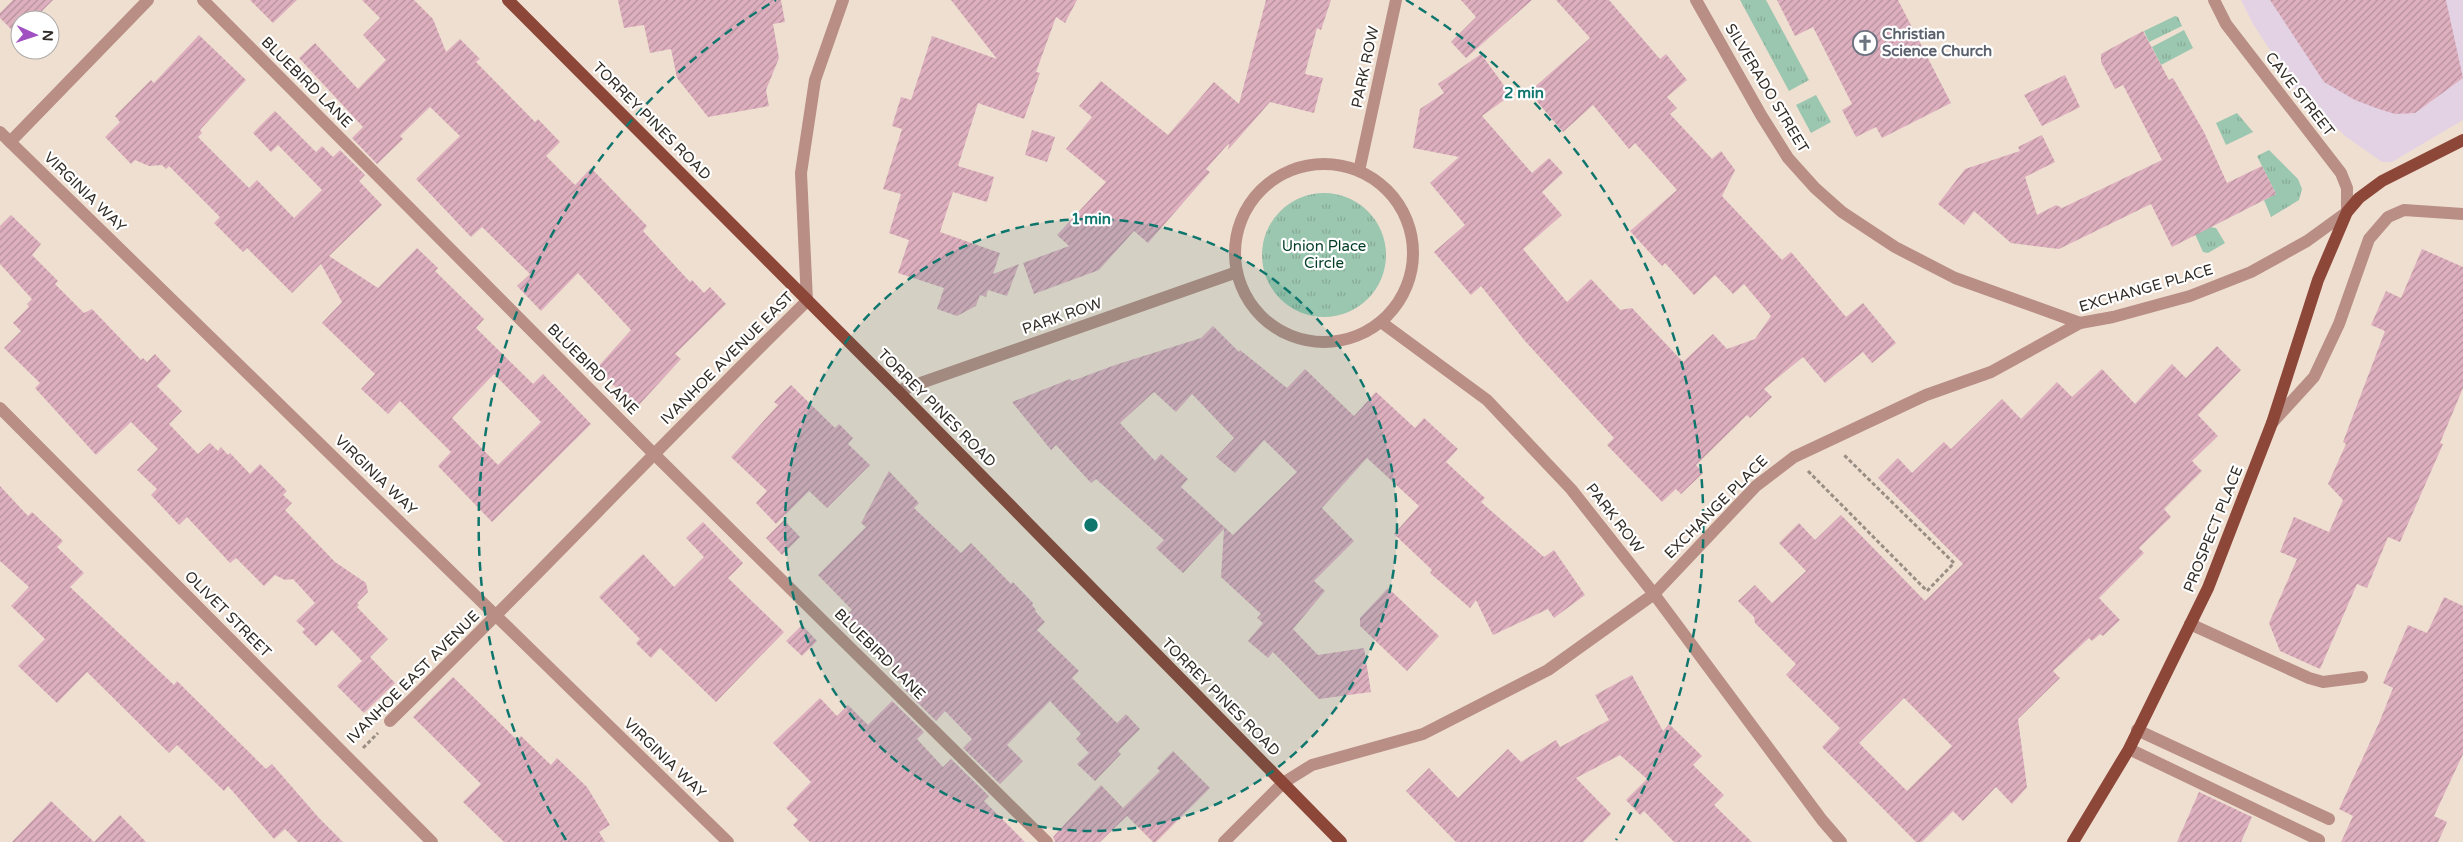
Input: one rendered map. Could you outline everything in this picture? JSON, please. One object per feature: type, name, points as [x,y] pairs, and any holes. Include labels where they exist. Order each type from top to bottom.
[{"type":"main road","name":"TORREY PINES ROAD","points":[[508,0],[898,391],[1340,842]]},
{"type":"main road","points":[[2346,212],[2359,198],[2382,181],[2463,140]]},
{"type":"main road","name":"PROSPECT PLACE","points":[[2073,842],[2128,749],[2208,588],[2272,423],[2318,280],[2346,212]]},
{"type":"street","points":[[10,142],[148,0]]},
{"type":"street","name":"BLUEBIRD LANE","points":[[203,0],[654,454],[1047,842]]},
{"type":"street","name":"IVANHOE AVENUE EAST","points":[[497,616],[654,454],[807,301],[801,172],[815,80],[843,0]]},
{"type":"street","name":"PARK ROW","points":[[1359,171],[1396,0]]},
{"type":"street","name":"SILVERADO STREET","points":[[1696,0],[1760,115],[1788,158],[1815,188],[1842,212],[1895,248],[1955,278],[2080,323]]},
{"type":"street","name":"CAVE STREET","points":[[2214,0],[2226,24],[2341,173],[2347,188],[2346,212]]},
{"type":"street","name":"VIRGINIA WAY","points":[[0,132],[728,842]]},
{"type":"street","points":[[1332,164],[1359,171],[1385,187],[1403,211],[1412,240],[1412,271],[1401,299],[1382,322],[1355,338],[1325,343],[1295,338],[1269,324],[1248,301],[1237,272],[1236,245],[1243,218],[1260,190],[1279,176],[1304,166],[1332,164]]},
{"type":"street","points":[[2272,423],[2314,377],[2339,324],[2369,239],[2388,217],[2404,210],[2463,214]]},
{"type":"street","name":"EXCHANGE PLACE","points":[[1224,842],[1283,783],[1312,765],[1431,730],[1548,670],[1654,594],[1756,486],[1794,457],[1828,439],[1926,395],[1991,372],[2080,323],[2150,307],[2232,280],[2307,241],[2346,212]]},
{"type":"street","name":"PARK ROW","points":[[898,391],[1237,272]]},
{"type":"street","name":"PARK ROW","points":[[1382,322],[1487,400],[1572,489],[1654,594],[1822,820],[1841,842]]},
{"type":"street","name":"OLIVET STREET","points":[[0,408],[432,842]]},
{"type":"street","name":"IVANHOE EAST AVENUE","points":[[390,720],[497,616]]},
{"type":"street","points":[[2190,624],[2309,678],[2323,682],[2362,677]]},
{"type":"street","points":[[2137,730],[2329,819]]},
{"type":"street","points":[[2128,749],[2319,840]]},
{"type":"path","points":[[1794,457],[1927,591],[1954,563],[1828,439]]},
{"type":"path","name":"IVANHOE EAST AVENUE","points":[[351,762],[390,720]]},
{"type":"shaded area","points":[[2241,0],[2463,0],[2463,120],[2392,162],[2382,162],[2345,136],[2296,90],[2253,24]]},
{"type":"green space","points":[[1740,0],[1766,0],[1809,80],[1789,91]]},
{"type":"green space","points":[[2175,16],[2178,17],[2182,26],[2149,42],[2144,31]]},
{"type":"green space","points":[[2184,30],[2193,48],[2161,65],[2152,47]]},
{"type":"green space","points":[[1816,95],[1831,122],[1811,133],[1796,105]]},
{"type":"green space","points":[[2237,113],[2253,132],[2226,145],[2216,123]]},
{"type":"green space","points":[[2269,150],[2298,179],[2302,189],[2299,200],[2271,217],[2264,200],[2276,194],[2257,156]]},
{"type":"green space","name":"Union Place Circle","points":[[1324,193],[1348,198],[1368,211],[1381,231],[1386,255],[1381,279],[1368,299],[1348,312],[1324,317],[1300,312],[1280,299],[1267,279],[1262,255],[1267,231],[1280,211],[1300,198]]},
{"type":"green space","points":[[2209,227],[2216,228],[2225,243],[2208,253],[2203,252],[2195,234]]},
{"type":"building","points":[[13,0],[53,0],[43,10],[10,10],[10,28],[0,18],[0,13]]},
{"type":"building","points":[[250,0],[297,0],[273,23]]},
{"type":"building","points":[[362,0],[414,0],[433,19],[446,52],[460,39],[480,59],[476,62],[535,122],[538,119],[560,142],[546,156],[575,185],[591,168],[647,226],[643,231],[690,282],[692,280],[704,293],[710,287],[726,304],[675,354],[681,359],[637,407],[596,369],[631,330],[578,273],[541,311],[517,286],[530,274],[482,227],[471,237],[416,179],[460,136],[430,107],[400,136],[403,139],[377,164],[352,138],[363,127],[299,58],[315,43],[358,89],[386,60],[363,35],[380,18]]},
{"type":"building","points":[[618,0],[781,0],[785,22],[773,24],[779,58],[766,90],[769,106],[708,117],[677,78],[671,49],[650,53],[644,25],[624,28]]},
{"type":"building","points":[[951,0],[1077,0],[1065,23],[1056,17],[1036,72],[1040,73],[1024,119],[978,103],[958,166],[994,177],[987,202],[953,192],[940,232],[1000,253],[993,274],[1019,264],[1007,296],[988,290],[986,297],[980,295],[976,306],[957,316],[937,309],[944,288],[898,273],[909,240],[889,233],[901,194],[883,189],[902,129],[892,126],[901,97],[911,100],[932,36],[997,59]]},
{"type":"building","points":[[1266,0],[1331,0],[1321,30],[1317,28],[1305,74],[1323,78],[1314,113],[1270,102],[1228,150],[1229,143],[1206,169],[1210,172],[1148,243],[1134,231],[1099,270],[1034,294],[1023,263],[1069,246],[1057,235],[1106,182],[1066,149],[1092,117],[1079,106],[1101,81],[1168,135],[1214,82],[1239,104]]},
{"type":"building","points":[[1461,0],[1532,0],[1466,58],[1451,42],[1476,17]]},
{"type":"building","points":[[1556,0],[1609,0],[1660,59],[1666,54],[1687,80],[1667,97],[1677,108],[1670,114],[1712,159],[1721,151],[1735,170],[1722,196],[1782,260],[1791,252],[1846,317],[1863,303],[1896,343],[1872,363],[1863,352],[1825,383],[1803,357],[1764,389],[1772,397],[1750,418],[1747,415],[1696,465],[1703,473],[1681,494],[1676,489],[1662,502],[1607,445],[1614,438],[1525,341],[1481,286],[1471,295],[1434,252],[1465,225],[1430,183],[1459,157],[1413,148],[1420,109],[1444,93],[1438,84],[1481,54],[1511,95],[1482,116],[1532,173],[1549,158],[1563,173],[1542,192],[1562,215],[1523,249],[1567,302],[1591,279],[1620,310],[1632,308],[1683,362],[1713,334],[1727,349],[1755,339],[1771,316],[1744,284],[1733,294],[1715,275],[1694,295],[1665,263],[1662,266],[1630,231],[1677,190],[1635,143],[1629,149],[1593,105],[1563,132],[1529,92],[1590,38]]},
{"type":"building","points":[[1777,0],[1898,0],[1951,103],[1882,138],[1876,127],[1856,137],[1842,110],[1852,104],[1813,27],[1795,36]]},
{"type":"building","points":[[2270,0],[2446,0],[2463,78],[2415,113],[2395,114],[2355,100],[2324,82]]},
{"type":"building","points":[[2143,31],[2169,80],[2173,78],[2204,132],[2227,183],[2262,166],[2276,194],[2172,247],[2151,204],[2059,249],[2011,243],[1974,211],[1964,225],[1938,204],[1965,169],[2020,151],[2018,147],[2042,135],[2055,162],[2025,177],[2037,215],[2056,205],[2062,208],[2162,160],[2123,85],[2115,89],[2101,62],[2101,54]]},
{"type":"building","points":[[199,35],[246,80],[200,130],[202,133],[198,137],[249,188],[257,180],[294,218],[322,190],[278,145],[271,152],[253,133],[275,111],[316,152],[322,146],[333,157],[340,150],[365,175],[359,181],[382,205],[329,256],[378,288],[417,248],[438,268],[435,271],[484,319],[476,328],[533,384],[543,374],[591,424],[492,522],[438,466],[451,452],[400,401],[388,414],[361,389],[375,374],[322,323],[342,302],[321,264],[292,293],[247,248],[243,252],[214,223],[220,217],[169,166],[166,169],[162,165],[149,166],[135,160],[131,164],[105,137],[120,122],[115,116],[151,80],[154,83]],"holes":[[[494,374],[541,422],[498,465],[452,418]]]},
{"type":"building","points":[[2065,75],[2080,107],[2042,126],[2024,95]]},
{"type":"building","points":[[1032,130],[1055,137],[1047,162],[1025,155]]},
{"type":"building","points":[[11,215],[41,244],[32,255],[58,281],[55,284],[84,313],[92,309],[141,360],[143,358],[147,362],[155,354],[171,371],[157,386],[182,411],[169,424],[198,454],[210,443],[218,451],[221,447],[228,455],[230,453],[250,474],[260,464],[287,491],[283,495],[292,503],[285,510],[335,562],[366,583],[368,592],[357,603],[359,605],[357,607],[388,639],[370,657],[395,683],[364,713],[337,686],[362,661],[332,630],[316,646],[302,632],[305,629],[296,621],[315,603],[293,579],[285,580],[275,575],[264,586],[236,558],[230,563],[187,517],[179,525],[151,495],[157,489],[137,470],[158,449],[131,422],[96,455],[35,388],[40,383],[4,348],[21,331],[13,323],[29,307],[27,304],[32,299],[0,264],[0,226]]},
{"type":"building","points":[[2422,249],[2463,267],[2463,388],[2440,443],[2443,444],[2400,542],[2388,537],[2367,588],[2357,584],[2320,669],[2280,651],[2269,623],[2297,559],[2280,552],[2294,517],[2329,532],[2343,500],[2328,484],[2346,444],[2343,442],[2385,331],[2371,325],[2386,291],[2401,298]]},
{"type":"building","points":[[1213,326],[1239,352],[1240,350],[1287,388],[1305,369],[1354,416],[1376,392],[1415,428],[1424,418],[1458,449],[1446,462],[1485,498],[1481,502],[1544,557],[1554,550],[1585,595],[1554,618],[1548,609],[1493,635],[1476,600],[1470,608],[1430,573],[1432,570],[1394,534],[1419,506],[1367,458],[1322,508],[1354,541],[1314,581],[1325,591],[1293,629],[1318,655],[1364,648],[1371,692],[1319,699],[1273,652],[1268,658],[1248,641],[1263,623],[1257,618],[1261,614],[1221,577],[1224,529],[1183,573],[1156,548],[1164,540],[1096,479],[1091,483],[1056,445],[1051,450],[1012,402],[1070,379],[1072,381],[1115,365],[1201,338]],"holes":[[[1154,392],[1176,412],[1192,394],[1234,438],[1216,457],[1235,473],[1264,440],[1297,472],[1233,535],[1181,487],[1188,479],[1161,454],[1155,461],[1120,423]]]},
{"type":"building","points":[[2217,346],[2241,370],[2198,415],[2218,436],[2192,461],[2202,471],[2164,509],[2171,517],[2139,548],[2144,553],[2099,598],[2120,620],[2103,636],[2100,634],[2092,641],[2089,638],[2053,671],[2060,678],[2018,719],[2027,787],[2012,804],[1996,787],[1963,821],[1953,811],[1922,842],[1916,842],[1822,747],[1840,728],[1786,675],[1796,664],[1755,623],[1754,617],[1738,601],[1755,585],[1772,603],[1806,571],[1779,543],[1799,523],[1815,540],[1841,515],[1925,601],[1963,564],[1878,478],[1898,458],[1912,473],[1944,442],[1951,449],[2002,399],[2021,419],[2057,382],[2072,397],[2102,369],[2135,404],[2172,364],[2186,378]],"holes":[[[1904,698],[1952,746],[1907,791],[1859,743]]]},
{"type":"building","points":[[791,385],[835,428],[839,424],[853,438],[848,444],[870,465],[827,508],[809,491],[776,524],[756,503],[767,491],[731,457],[778,405],[774,402]]},
{"type":"building","points":[[889,471],[919,503],[914,508],[961,553],[971,543],[1011,584],[1013,582],[1033,603],[1035,611],[1045,622],[1037,630],[1079,671],[1072,678],[1117,723],[1126,714],[1140,729],[1118,751],[1121,754],[1095,781],[1077,764],[1089,753],[1076,739],[1081,734],[1050,701],[1007,745],[1023,761],[1000,784],[963,748],[972,739],[945,711],[936,721],[904,689],[909,683],[875,649],[877,647],[846,615],[852,610],[818,575],[866,527],[861,523]]},
{"type":"building","points":[[0,486],[28,516],[32,512],[63,541],[57,547],[84,573],[70,587],[174,685],[177,681],[266,769],[272,764],[319,818],[343,842],[298,842],[285,829],[274,839],[228,786],[224,791],[177,745],[169,753],[87,672],[57,703],[18,666],[45,639],[11,606],[29,587],[0,561]]},
{"type":"building","points":[[784,520],[800,537],[782,555],[766,538]]},
{"type":"building","points":[[703,522],[743,563],[728,578],[784,632],[716,702],[660,648],[651,658],[636,643],[640,639],[599,597],[643,554],[674,587],[704,557],[686,538]]},
{"type":"building","points":[[1388,588],[1439,636],[1407,671],[1360,626],[1360,618]]},
{"type":"building","points":[[2444,597],[2463,606],[2463,754],[2434,816],[2447,822],[2438,842],[2341,842],[2353,816],[2339,809],[2393,688],[2383,683],[2408,625],[2427,633]]},
{"type":"building","points":[[802,625],[817,641],[802,656],[786,641]]},
{"type":"building","points":[[1632,675],[1663,731],[1669,724],[1702,756],[1693,765],[1724,795],[1714,805],[1752,842],[1674,842],[1644,811],[1640,815],[1626,800],[1647,779],[1620,755],[1576,778],[1611,814],[1583,842],[1456,842],[1406,791],[1429,768],[1458,798],[1508,749],[1521,762],[1556,740],[1560,747],[1609,720],[1595,695]]},
{"type":"building","points":[[453,677],[517,740],[521,736],[551,765],[557,758],[587,787],[610,825],[599,832],[605,842],[504,842],[463,802],[481,784],[413,717]]},
{"type":"building","points":[[820,698],[837,716],[848,705],[868,725],[892,701],[924,732],[917,739],[943,767],[951,759],[989,796],[984,801],[1025,842],[810,842],[793,825],[798,820],[786,808],[811,782],[773,743]]},
{"type":"building","points":[[1173,751],[1210,788],[1156,842],[1153,842],[1127,816],[1100,842],[1055,842],[1053,837],[1101,785],[1123,808],[1160,771],[1157,768]]},
{"type":"building","points":[[2199,792],[2252,817],[2241,842],[2177,842]]},
{"type":"building","points":[[51,801],[94,842],[12,842]]},
{"type":"building","points":[[120,815],[146,842],[94,842]]},
{"type":"place","name":"Christian Science Church","points":[[1865,43]]}]
